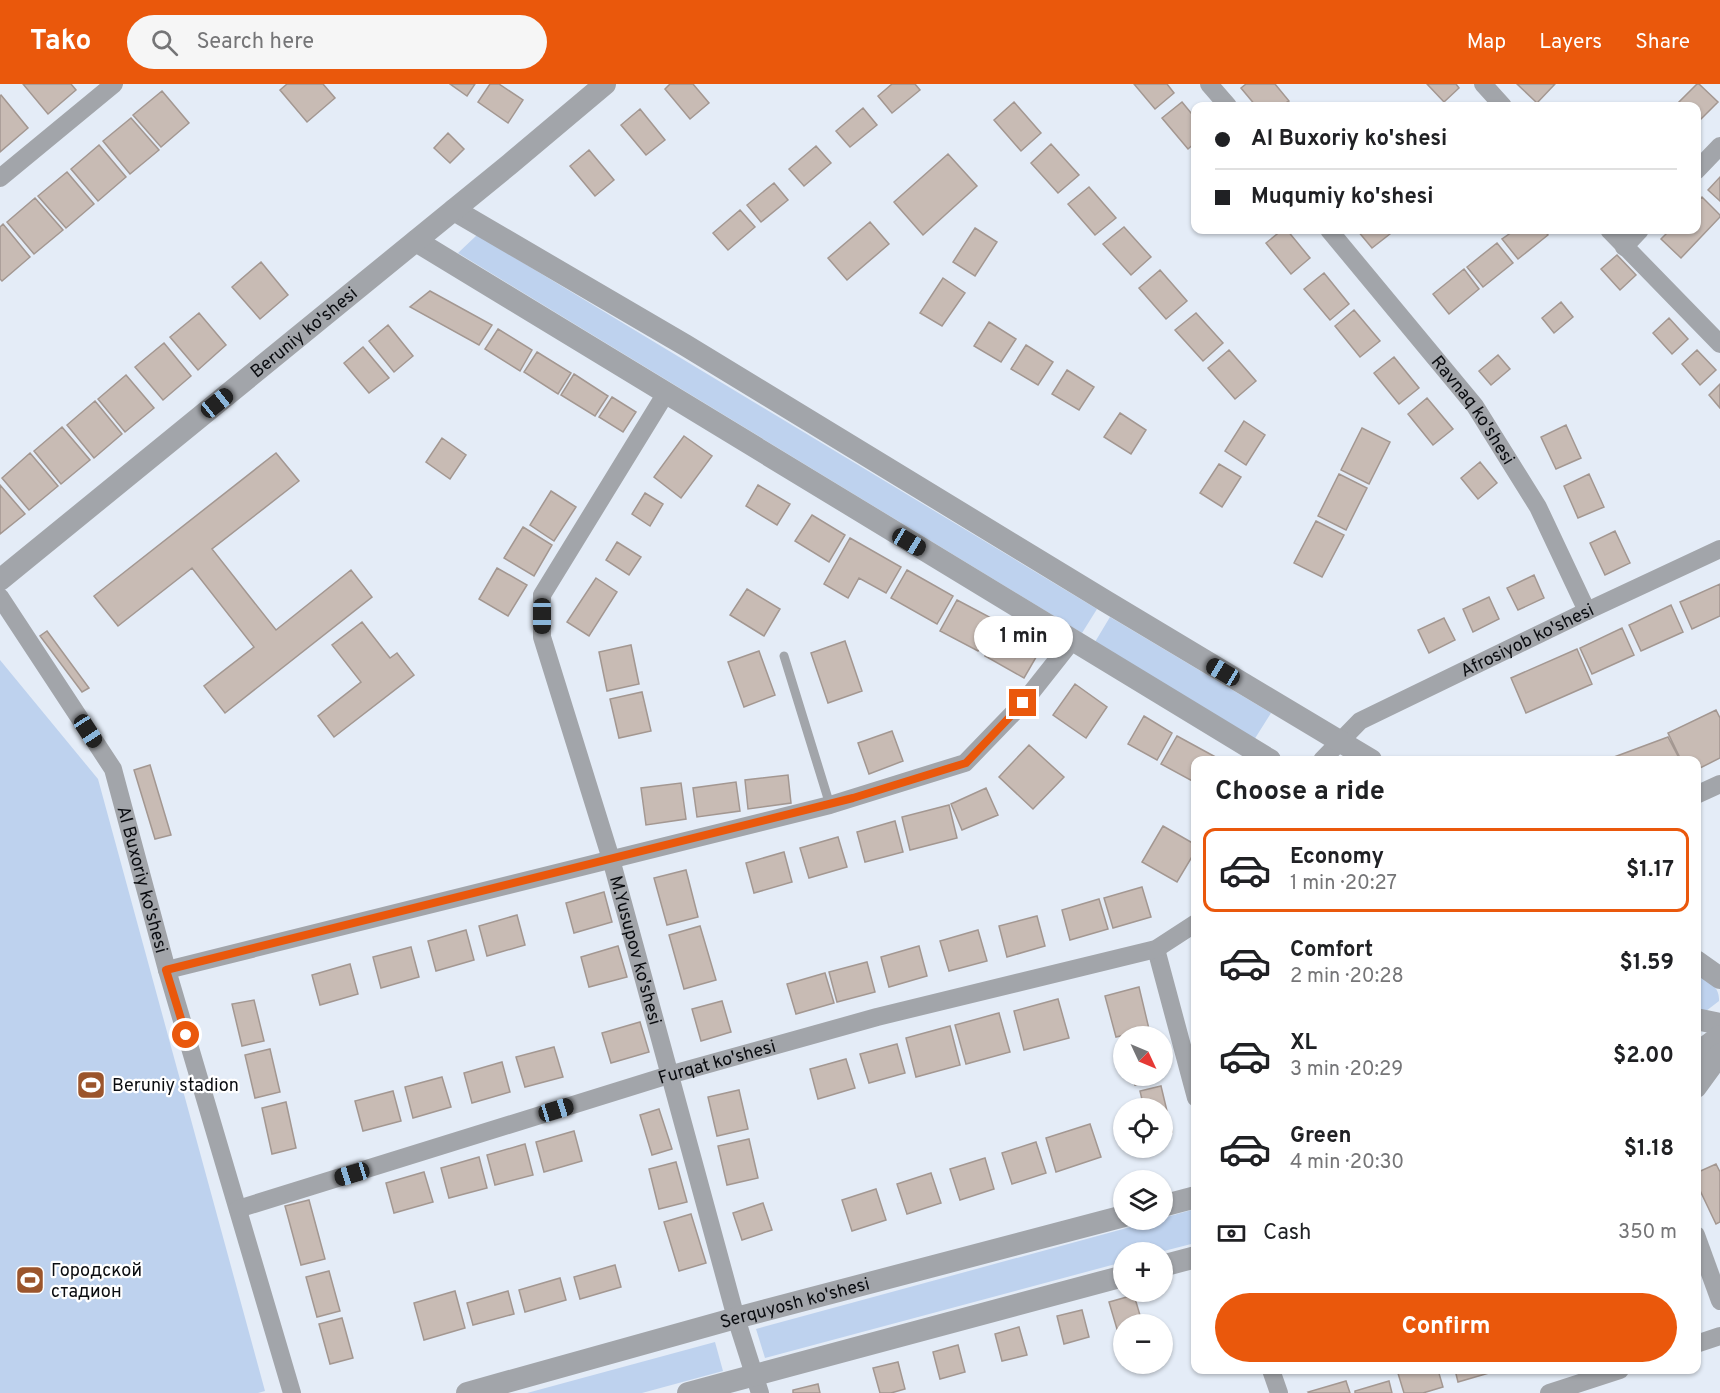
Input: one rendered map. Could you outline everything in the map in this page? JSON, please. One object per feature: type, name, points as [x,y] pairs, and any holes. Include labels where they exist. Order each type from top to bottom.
[{"type":"street","points":[[0,178],[114,84]]},
{"type":"street","name":"Beruniy ko'shesi","points":[[0,580],[605,84]]},
{"type":"street","points":[[1209,84],[1225,102]]},
{"type":"street","points":[[1483,84],[1499,102]]},
{"type":"street","points":[[1701,166],[1720,146]]},
{"type":"street","points":[[454,210],[685,345],[1364,756]]},
{"type":"street","name":"Ravnaq ko'shesi","points":[[1332,234],[1475,406],[1538,507],[1587,611]]},
{"type":"street","points":[[1613,234],[1720,344]]},
{"type":"street","points":[[1624,247],[1636,234]]},
{"type":"street","points":[[416,241],[1263,756]]},
{"type":"street","name":"M.Yusupov ko'shesi","points":[[666,393],[542,595],[542,637],[611,859],[736,1318],[757,1383]]},
{"type":"street","name":"Afrosiyob ko'shesi","points":[[1326,756],[1360,721],[1720,549]]},
{"type":"street","name":"Al Buxoriy ko'shesi","points":[[0,597],[113,769],[166,970],[292,1393]]},
{"type":"street","points":[[166,970],[830,805],[966,763],[1023,703],[1072,641]]},
{"type":"street","points":[[1701,793],[1720,784]]},
{"type":"street","name":"Furqat ko'shesi","points":[[238,1209],[669,1075],[877,1017],[1156,950],[1191,926]]},
{"type":"street","points":[[1156,950],[1191,1080]]},
{"type":"street","points":[[1701,965],[1720,978]]},
{"type":"street","points":[[1701,1020],[1720,1024]]},
{"type":"street","points":[[1701,1050],[1720,1036]]},
{"type":"street","points":[[1701,1080],[1720,1054]]},
{"type":"street","points":[[1173,1203],[1191,1198]]},
{"type":"street","name":"Serquyosh ko'shesi","points":[[467,1393],[736,1318],[1113,1219]]},
{"type":"street","points":[[1701,1249],[1720,1301]]},
{"type":"street","points":[[1173,1263],[1191,1258]]},
{"type":"street","points":[[688,1393],[757,1383],[1113,1279]]},
{"type":"street","points":[[1701,1342],[1720,1336]]},
{"type":"street","points":[[1272,1374],[1279,1393]]},
{"type":"street","points":[[1549,1393],[1608,1374]]},
{"type":"lane","points":[[784,656],[830,805]]},
{"type":"shaded area","points":[[477,235],[1097,609],[1082,633],[458,253]]},
{"type":"shaded area","points":[[1110,617],[1271,713],[1254,740],[1095,642]]},
{"type":"shaded area","name":"Beruniy stadion","points":[[0,660],[98,779],[265,1391],[258,1393],[0,1393]]},
{"type":"shaded area","points":[[1701,977],[1712,984],[1719,996],[1719,1001],[1706,1011],[1701,1009]]},
{"type":"shaded area","points":[[1191,1210],[1191,1244],[1173,1249],[1173,1242],[1113,1242],[1113,1265],[765,1358],[756,1329],[1119,1230],[1173,1230],[1173,1215]]},
{"type":"shaded area","points":[[715,1342],[723,1371],[642,1393],[527,1393]]},
{"type":"building","points":[[23,84],[71,84],[76,90],[48,114]]},
{"type":"building","points":[[287,84],[323,84],[335,98],[307,122],[280,90]]},
{"type":"building","points":[[450,84],[475,84],[467,96]]},
{"type":"building","points":[[490,84],[499,84],[523,100],[508,123],[478,102]]},
{"type":"building","points":[[670,84],[693,84],[709,103],[690,119],[665,89]]},
{"type":"building","points":[[892,84],[915,84],[920,90],[892,113],[878,96]]},
{"type":"building","points":[[1134,84],[1167,84],[1174,93],[1155,109]]},
{"type":"building","points":[[1246,84],[1275,84],[1289,101],[1253,102],[1241,88]]},
{"type":"building","points":[[1427,84],[1456,84],[1459,88],[1444,102]]},
{"type":"building","points":[[1517,84],[1555,84],[1538,102]]},
{"type":"building","points":[[1699,84],[1718,102],[1701,119],[1701,102],[1679,102]]},
{"type":"building","points":[[162,91],[189,123],[161,147],[133,115]]},
{"type":"building","points":[[0,96],[28,128],[0,152]]},
{"type":"building","points":[[1014,102],[1041,133],[1021,151],[994,120]]},
{"type":"building","points":[[1182,102],[1191,113],[1191,146],[1188,149],[1162,118]]},
{"type":"building","points":[[863,108],[877,125],[850,147],[836,131]]},
{"type":"building","points":[[640,109],[665,140],[646,155],[621,125]]},
{"type":"building","points":[[131,118],[159,150],[130,174],[103,141]]},
{"type":"building","points":[[448,133],[464,149],[450,163],[434,148]]},
{"type":"building","points":[[1051,144],[1079,175],[1058,193],[1031,163]]},
{"type":"building","points":[[99,145],[126,177],[98,201],[71,169]]},
{"type":"building","points":[[816,146],[831,163],[804,186],[789,169]]},
{"type":"building","points":[[589,150],[614,180],[595,196],[570,166]]},
{"type":"building","points":[[948,154],[977,186],[923,235],[894,202]]},
{"type":"building","points":[[67,172],[94,204],[66,228],[38,196]]},
{"type":"building","points":[[1720,177],[1720,201],[1708,190]]},
{"type":"building","points":[[774,183],[788,200],[761,222],[747,205]]},
{"type":"building","points":[[1089,187],[1116,218],[1095,235],[1068,204]]},
{"type":"building","points":[[35,198],[63,230],[34,254],[7,222]]},
{"type":"building","points":[[1701,198],[1720,217],[1681,258],[1661,239],[1666,234],[1701,234]]},
{"type":"building","points":[[740,210],[755,227],[728,250],[713,233]]},
{"type":"building","points":[[870,222],[889,244],[847,280],[828,258]]},
{"type":"building","points":[[3,224],[30,257],[2,281],[0,279],[0,227]]},
{"type":"building","points":[[1124,227],[1151,257],[1131,275],[1103,244]]},
{"type":"building","points":[[975,228],[997,242],[975,276],[953,262]]},
{"type":"building","points":[[1277,234],[1290,234],[1310,258],[1291,274],[1266,243]]},
{"type":"building","points":[[1360,234],[1390,234],[1372,248]]},
{"type":"building","points":[[1509,234],[1548,235],[1518,259],[1502,239]]},
{"type":"building","points":[[1497,243],[1513,263],[1483,287],[1467,267]]},
{"type":"building","points":[[1617,255],[1636,275],[1620,290],[1601,269]]},
{"type":"building","points":[[261,262],[288,295],[260,319],[232,287]]},
{"type":"building","points":[[1464,269],[1479,289],[1449,314],[1433,294]]},
{"type":"building","points":[[1160,270],[1187,301],[1166,319],[1139,288]]},
{"type":"building","points":[[1324,273],[1349,304],[1330,320],[1304,289]]},
{"type":"building","points":[[943,278],[965,293],[942,326],[920,313]]},
{"type":"building","points":[[430,291],[492,325],[479,345],[410,307]]},
{"type":"building","points":[[1561,302],[1573,317],[1554,333],[1542,318]]},
{"type":"building","points":[[1354,310],[1380,341],[1360,357],[1335,326]]},
{"type":"building","points":[[199,313],[226,345],[198,370],[170,337]]},
{"type":"building","points":[[1196,313],[1223,343],[1203,361],[1175,330]]},
{"type":"building","points":[[1669,318],[1688,339],[1672,354],[1653,333]]},
{"type":"building","points":[[989,322],[1016,339],[1001,362],[974,346]]},
{"type":"building","points":[[388,325],[413,356],[394,372],[369,341]]},
{"type":"building","points":[[498,329],[532,350],[520,371],[485,349]]},
{"type":"building","points":[[164,343],[191,376],[163,400],[135,367]]},
{"type":"building","points":[[1026,345],[1053,362],[1038,385],[1011,369]]},
{"type":"building","points":[[363,347],[389,378],[369,393],[344,363]]},
{"type":"building","points":[[1229,350],[1256,381],[1235,399],[1208,368]]},
{"type":"building","points":[[1697,350],[1716,370],[1700,385],[1682,364]]},
{"type":"building","points":[[537,352],[571,373],[558,394],[524,372]]},
{"type":"building","points":[[1498,355],[1510,369],[1491,385],[1479,371]]},
{"type":"building","points":[[1394,357],[1419,388],[1399,404],[1374,373]]},
{"type":"building","points":[[1067,370],[1094,387],[1079,410],[1052,394]]},
{"type":"building","points":[[574,374],[608,396],[595,416],[561,395]]},
{"type":"building","points":[[126,375],[154,408],[125,432],[98,399]]},
{"type":"building","points":[[1720,384],[1720,408],[1709,395]]},
{"type":"building","points":[[612,397],[636,412],[623,432],[599,417]]},
{"type":"building","points":[[1427,398],[1453,429],[1433,445],[1408,414]]},
{"type":"building","points":[[95,401],[122,434],[94,458],[67,425]]},
{"type":"building","points":[[1120,413],[1146,430],[1131,454],[1104,437]]},
{"type":"building","points":[[1244,421],[1265,435],[1246,465],[1225,451]]},
{"type":"building","points":[[1566,425],[1581,458],[1556,469],[1541,437]]},
{"type":"building","points":[[62,427],[90,460],[61,484],[34,451]]},
{"type":"building","points":[[1362,428],[1390,442],[1369,484],[1341,470]]},
{"type":"building","points":[[684,436],[712,456],[681,498],[654,477]]},
{"type":"building","points":[[442,438],[466,455],[450,479],[426,462]]},
{"type":"building","points":[[30,453],[58,486],[29,510],[2,478]]},
{"type":"building","points":[[276,453],[299,481],[212,549],[276,630],[351,570],[372,597],[225,713],[204,686],[254,647],[192,568],[118,626],[94,596]]},
{"type":"building","points":[[1480,462],[1497,483],[1478,499],[1461,478]]},
{"type":"building","points":[[1219,464],[1241,477],[1222,507],[1200,493]]},
{"type":"building","points":[[1339,474],[1367,488],[1346,530],[1318,516]]},
{"type":"building","points":[[1589,474],[1604,507],[1578,518],[1564,486]]},
{"type":"building","points":[[0,485],[25,514],[0,534]]},
{"type":"building","points":[[758,485],[790,504],[777,525],[746,506]]},
{"type":"building","points":[[551,491],[576,507],[554,541],[530,525]]},
{"type":"building","points":[[645,493],[663,504],[650,526],[632,514]]},
{"type":"building","points":[[812,515],[845,535],[829,562],[795,541]]},
{"type":"building","points":[[1316,521],[1344,535],[1322,577],[1294,563]]},
{"type":"building","points":[[523,527],[552,545],[534,576],[504,558]]},
{"type":"building","points":[[1615,531],[1630,563],[1605,575],[1590,543]]},
{"type":"building","points":[[850,538],[901,567],[886,593],[859,578],[848,598],[824,584]]},
{"type":"building","points":[[617,542],[641,557],[629,575],[606,560]]},
{"type":"building","points":[[497,568],[527,585],[508,616],[479,599]]},
{"type":"building","points":[[907,570],[953,596],[937,624],[891,598]]},
{"type":"building","points":[[1534,575],[1544,598],[1518,610],[1507,588]]},
{"type":"building","points":[[596,578],[617,592],[589,636],[567,622]]},
{"type":"building","points":[[1720,584],[1720,616],[1692,629],[1680,602]]},
{"type":"building","points":[[747,589],[780,609],[764,636],[730,615]]},
{"type":"building","points":[[1489,597],[1499,619],[1473,632],[1463,609]]},
{"type":"building","points":[[957,600],[995,620],[978,651],[940,631]]},
{"type":"building","points":[[1671,605],[1683,632],[1641,651],[1629,625]]},
{"type":"building","points":[[1444,618],[1455,640],[1429,653],[1418,630]]},
{"type":"building","points":[[362,622],[390,658],[397,653],[414,675],[334,737],[318,716],[361,682],[332,645]]},
{"type":"building","points":[[1002,625],[1042,647],[1024,678],[985,656]]},
{"type":"building","points":[[1622,628],[1634,655],[1592,674],[1580,648]]},
{"type":"building","points":[[47,631],[89,688],[82,692],[40,636]]},
{"type":"building","points":[[845,641],[862,691],[828,703],[811,653]]},
{"type":"building","points":[[631,645],[639,684],[607,691],[599,652]]},
{"type":"building","points":[[1577,649],[1592,684],[1526,713],[1511,678]]},
{"type":"building","points":[[759,651],[775,695],[744,707],[728,662]]},
{"type":"building","points":[[1075,684],[1107,707],[1086,738],[1053,715]]},
{"type":"building","points":[[642,692],[651,731],[619,738],[610,699]]},
{"type":"building","points":[[1716,710],[1720,718],[1720,758],[1701,768],[1701,756],[1679,756],[1668,733]]},
{"type":"building","points":[[1144,716],[1172,733],[1157,760],[1128,744]]},
{"type":"building","points":[[892,731],[903,761],[869,774],[858,743]]},
{"type":"building","points":[[1177,736],[1214,756],[1191,756],[1191,780],[1161,764]]},
{"type":"building","points":[[1668,737],[1678,756],[1617,756]]},
{"type":"building","points":[[1029,745],[1064,777],[1033,809],[999,777]]},
{"type":"building","points":[[150,765],[171,835],[155,839],[134,770]]},
{"type":"building","points":[[788,775],[791,803],[748,809],[745,780]]},
{"type":"building","points":[[736,782],[740,811],[697,817],[693,788]]},
{"type":"building","points":[[681,783],[686,819],[646,825],[641,788]]},
{"type":"building","points":[[986,788],[998,815],[962,830],[951,804]]},
{"type":"building","points":[[949,805],[957,838],[910,850],[902,817]]},
{"type":"building","points":[[895,821],[903,852],[865,862],[857,832]]},
{"type":"building","points":[[1163,826],[1191,842],[1191,858],[1177,882],[1142,862]]},
{"type":"building","points":[[838,837],[847,867],[809,878],[800,848]]},
{"type":"building","points":[[784,852],[792,882],[754,893],[746,863]]},
{"type":"building","points":[[686,870],[698,917],[667,925],[654,878]]},
{"type":"building","points":[[1142,887],[1151,917],[1113,928],[1104,898]]},
{"type":"building","points":[[604,892],[612,922],[574,933],[566,903]]},
{"type":"building","points":[[1099,899],[1108,929],[1070,940],[1062,910]]},
{"type":"building","points":[[517,915],[525,945],[487,956],[479,926]]},
{"type":"building","points":[[1037,916],[1045,946],[1007,957],[999,926]]},
{"type":"building","points":[[700,926],[716,980],[684,989],[669,935]]},
{"type":"building","points":[[466,930],[474,960],[436,971],[428,941]]},
{"type":"building","points":[[978,930],[987,961],[949,971],[940,941]]},
{"type":"building","points":[[618,946],[627,977],[589,987],[581,957]]},
{"type":"building","points":[[919,946],[927,976],[889,987],[881,957]]},
{"type":"building","points":[[411,947],[419,977],[381,988],[373,957]]},
{"type":"building","points":[[867,962],[875,992],[837,1002],[829,972]]},
{"type":"building","points":[[350,964],[358,994],[320,1005],[312,975]]},
{"type":"building","points":[[825,973],[834,1003],[796,1014],[787,984]]},
{"type":"building","points":[[1139,987],[1148,1026],[1113,1026],[1105,996]]},
{"type":"building","points":[[1058,999],[1069,1038],[1024,1050],[1014,1011]]},
{"type":"building","points":[[254,1000],[264,1041],[242,1046],[232,1004]]},
{"type":"building","points":[[722,1001],[731,1032],[701,1041],[692,1009]]},
{"type":"building","points":[[999,1013],[1010,1052],[966,1064],[955,1025]]},
{"type":"building","points":[[640,1022],[649,1052],[611,1063],[602,1033]]},
{"type":"building","points":[[950,1026],[960,1065],[916,1077],[906,1038]]},
{"type":"building","points":[[897,1044],[905,1073],[869,1083],[860,1054]]},
{"type":"building","points":[[554,1047],[563,1077],[525,1087],[516,1057]]},
{"type":"building","points":[[270,1049],[280,1092],[255,1098],[245,1055]]},
{"type":"building","points":[[846,1059],[855,1088],[818,1099],[810,1069]]},
{"type":"building","points":[[502,1062],[510,1092],[472,1103],[464,1073]]},
{"type":"building","points":[[442,1077],[451,1107],[413,1118],[405,1087]]},
{"type":"building","points":[[1161,1086],[1164,1098],[1142,1098],[1140,1091]]},
{"type":"building","points":[[739,1090],[748,1129],[717,1136],[708,1097]]},
{"type":"building","points":[[393,1091],[401,1121],[363,1131],[355,1101]]},
{"type":"building","points":[[286,1102],[296,1148],[272,1154],[262,1108]]},
{"type":"building","points":[[659,1109],[672,1149],[652,1155],[640,1115]]},
{"type":"building","points":[[1090,1124],[1101,1157],[1056,1172],[1046,1138]]},
{"type":"building","points":[[574,1131],[582,1161],[544,1172],[536,1142]]},
{"type":"building","points":[[749,1139],[758,1178],[727,1185],[718,1146]]},
{"type":"building","points":[[1036,1142],[1046,1173],[1012,1184],[1002,1153]]},
{"type":"building","points":[[525,1144],[533,1175],[495,1185],[487,1155]]},
{"type":"building","points":[[479,1157],[487,1188],[449,1198],[441,1168]]},
{"type":"building","points":[[985,1158],[994,1189],[960,1200],[950,1169]]},
{"type":"building","points":[[676,1162],[687,1202],[659,1209],[649,1169]]},
{"type":"building","points":[[1716,1164],[1720,1172],[1720,1222],[1716,1224],[1701,1192],[1701,1171]]},
{"type":"building","points":[[424,1172],[433,1202],[394,1213],[386,1183]]},
{"type":"building","points":[[931,1173],[941,1203],[907,1214],[897,1184]]},
{"type":"building","points":[[876,1189],[886,1220],[852,1231],[842,1200]]},
{"type":"building","points":[[309,1200],[325,1259],[301,1265],[285,1206]]},
{"type":"building","points":[[763,1203],[772,1230],[742,1240],[733,1213]]},
{"type":"building","points":[[691,1214],[706,1263],[679,1271],[664,1222]]},
{"type":"building","points":[[615,1265],[621,1287],[580,1299],[574,1277]]},
{"type":"building","points":[[329,1271],[340,1311],[317,1317],[306,1277]]},
{"type":"building","points":[[560,1278],[566,1300],[525,1312],[519,1290]]},
{"type":"building","points":[[455,1291],[465,1328],[424,1340],[414,1303]]},
{"type":"building","points":[[508,1291],[514,1314],[473,1325],[467,1303]]},
{"type":"building","points":[[1109,1302],[1136,1302],[1140,1314],[1113,1316]]},
{"type":"building","points":[[1082,1310],[1089,1337],[1064,1344],[1057,1316]]},
{"type":"building","points":[[342,1318],[353,1358],[330,1364],[319,1324]]},
{"type":"building","points":[[1019,1327],[1027,1355],[1002,1361],[995,1334]]},
{"type":"building","points":[[958,1345],[965,1372],[940,1379],[933,1352]]},
{"type":"building","points":[[898,1362],[905,1389],[880,1393],[873,1368]]},
{"type":"building","points":[[1398,1374],[1439,1374],[1443,1387],[1423,1393],[1404,1393]]},
{"type":"building","points":[[1456,1374],[1486,1374],[1458,1382]]},
{"type":"building","points":[[1346,1381],[1350,1393],[1308,1392]]},
{"type":"building","points":[[1389,1381],[1392,1393],[1355,1393],[1355,1391]]},
{"type":"building","points":[[818,1384],[820,1393],[793,1393],[793,1390]]},
{"type":"place","name":"Beruniy stadion","points":[[91,1085]]},
{"type":"place","name":"Городской стадион","points":[[30,1280]]},
{"type":"route","points":[[186,1035],[166,970],[830,805],[966,763],[1023,703]]}]
